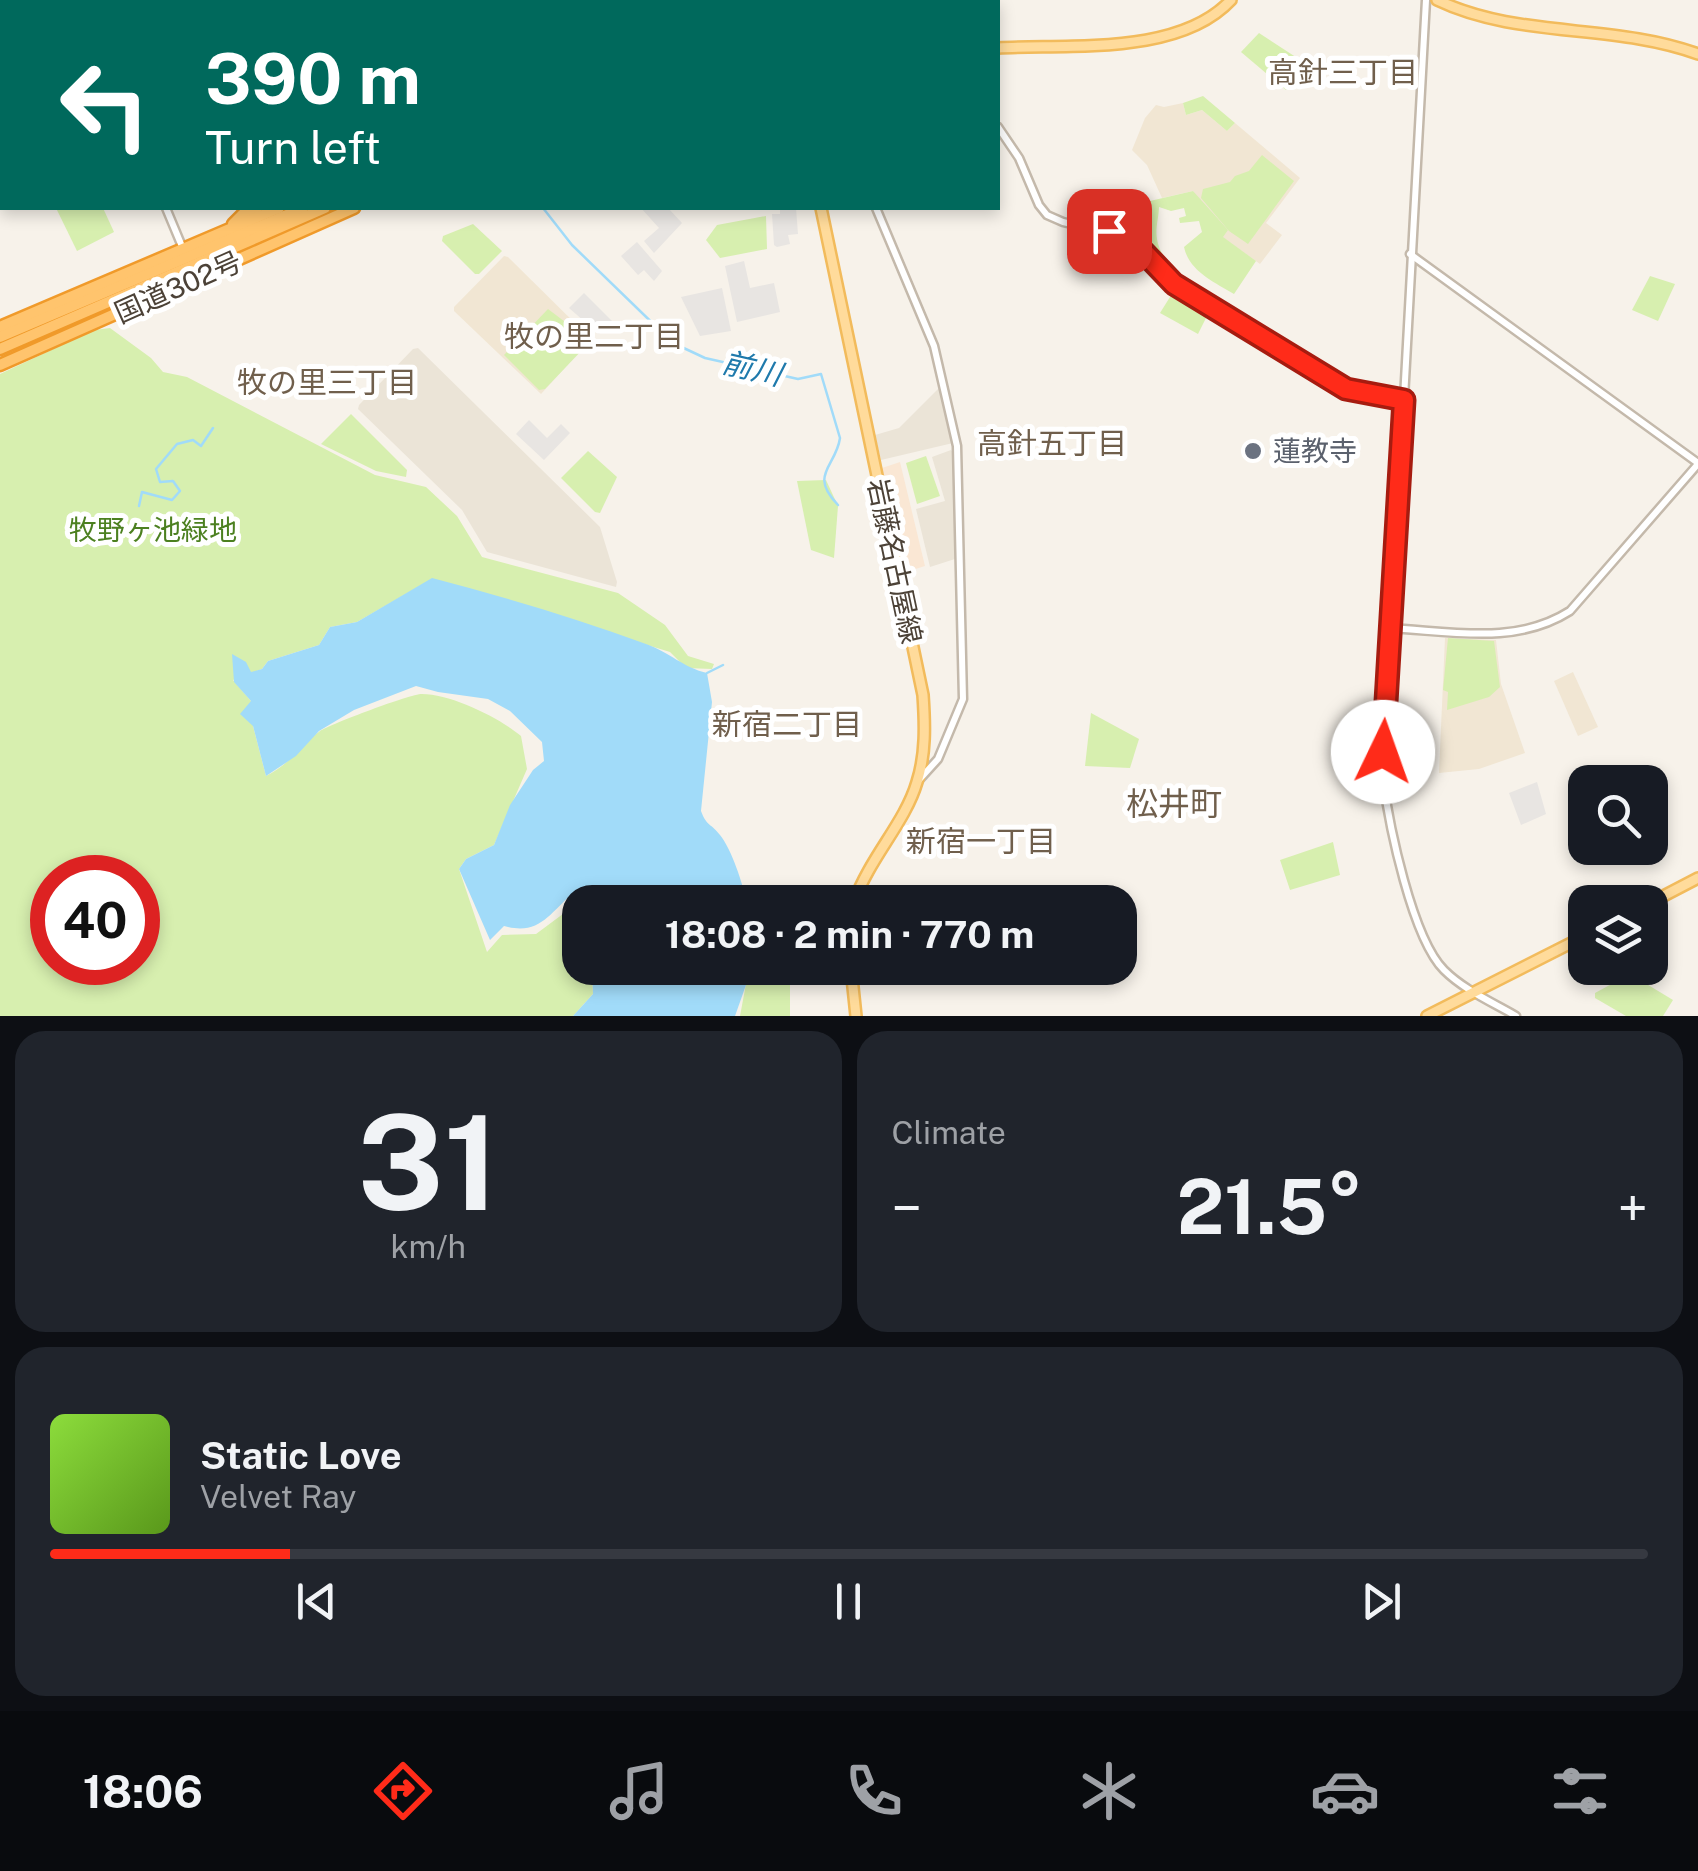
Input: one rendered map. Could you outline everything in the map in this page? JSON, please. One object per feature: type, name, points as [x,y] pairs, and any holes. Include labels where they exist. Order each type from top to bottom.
[{"type":"highway","points":[[233,224],[252,210]]},
{"type":"highway","name":"国道302号","points":[[0,325],[181,244],[272,210]]},
{"type":"highway","points":[[0,325],[273,210]]},
{"type":"highway","points":[[0,348],[299,210]]},
{"type":"highway","points":[[0,338],[320,210]]},
{"type":"highway","points":[[0,357],[341,210]]},
{"type":"highway","name":"国道302号","points":[[0,365],[349,210]]},
{"type":"main road","points":[[1000,48],[1093,44],[1178,34],[1205,22],[1231,0]]},
{"type":"main road","points":[[1437,0],[1489,18],[1626,36],[1698,54]]},
{"type":"main road","name":"岩藤名古屋線","points":[[821,210],[923,694],[924,740],[917,782],[860,885]]},
{"type":"main road","points":[[1668,894],[1698,878]]},
{"type":"main road","points":[[1427,1016],[1568,945]]},
{"type":"main road","points":[[853,985],[856,1016]]},
{"type":"street","points":[[1426,0],[1382,778],[1396,852],[1434,957],[1452,977],[1516,1016]]},
{"type":"street","points":[[1000,130],[1019,158],[1038,205],[1047,215],[1127,238],[1174,284],[1346,389],[1404,400]]},
{"type":"street","points":[[167,210],[181,244]]},
{"type":"street","points":[[877,210],[934,346],[957,446],[964,698],[938,758],[917,782]]},
{"type":"street","points":[[1389,628],[1500,634],[1531,630],[1558,619],[1570,611],[1698,463],[1410,254]]},
{"type":"shaded area","points":[[1183,103],[1186,115],[1202,110],[1227,131],[1235,123],[1300,178],[1266,223],[1282,235],[1260,264],[1222,237],[1193,191],[1162,198],[1147,165],[1132,150],[1145,118],[1156,105]]},
{"type":"shaded area","points":[[643,210],[670,210],[682,223],[654,253],[644,241],[659,228]]},
{"type":"shaded area","points":[[780,210],[796,210],[798,234],[788,235],[790,244],[777,247],[772,214],[780,214]]},
{"type":"shaded area","points":[[637,242],[662,271],[654,281],[644,270],[638,275],[621,256]]},
{"type":"shaded area","points":[[504,256],[591,339],[541,394],[454,311]]},
{"type":"shaded area","points":[[744,261],[750,288],[774,283],[780,312],[737,322],[725,266]]},
{"type":"shaded area","points":[[722,288],[731,331],[700,336],[681,297]]},
{"type":"shaded area","points":[[584,293],[612,321],[599,334],[569,308]]},
{"type":"shaded area","points":[[418,348],[600,527],[616,587],[487,552],[462,510],[358,409]]},
{"type":"shaded area","points":[[941,386],[953,443],[881,460],[875,435],[899,428]]},
{"type":"shaded area","points":[[529,420],[547,438],[561,424],[570,433],[544,460],[516,434]]},
{"type":"shaded area","points":[[951,450],[958,558],[930,567],[916,509],[945,501],[932,457]]},
{"type":"shaded area","points":[[900,462],[925,566],[906,572],[882,468]]},
{"type":"shaded area","points":[[1445,638],[1496,640],[1501,684],[1525,753],[1479,769],[1439,773]]},
{"type":"shaded area","points":[[1573,672],[1598,727],[1578,736],[1554,681]]},
{"type":"shaded area","points":[[1537,782],[1546,814],[1521,825],[1509,793]]},
{"type":"green space","points":[[1259,33],[1308,65],[1286,90],[1241,52]]},
{"type":"green space","points":[[1203,96],[1235,123],[1227,131],[1202,110],[1186,115],[1183,103]]},
{"type":"green space","points":[[1262,155],[1294,181],[1248,244],[1229,231],[1201,198],[1203,189],[1230,182],[1249,171]]},
{"type":"green space","points":[[1193,191],[1228,230],[1223,237],[1256,261],[1234,294],[1191,263],[1184,247],[1202,232],[1199,221],[1180,223],[1179,218],[1186,216],[1184,208],[1171,211],[1159,207],[1157,239],[1168,263],[1204,292],[1202,295],[1181,282],[1121,226],[1112,225],[1137,204]]},
{"type":"green space","points":[[57,210],[104,210],[114,232],[77,251]]},
{"type":"green space","points":[[766,216],[767,249],[720,258],[706,240],[717,225]]},
{"type":"green space","points":[[473,224],[502,251],[479,274],[442,241],[443,236]]},
{"type":"green space","points":[[1650,276],[1675,284],[1658,321],[1632,310]]},
{"type":"green space","points":[[1175,289],[1210,310],[1198,334],[1160,313]]},
{"type":"green space","points":[[548,309],[585,337],[585,347],[545,389],[539,390],[504,355]]},
{"type":"green space","name":"牧野ヶ池緑地","points":[[110,328],[151,358],[163,372],[187,377],[375,475],[426,487],[457,516],[482,557],[618,593],[665,625],[688,656],[714,664],[712,669],[686,668],[670,652],[432,579],[357,622],[330,627],[319,645],[268,661],[262,669],[233,680],[251,701],[266,776],[320,731],[422,694],[474,708],[521,736],[527,769],[494,845],[466,859],[459,869],[487,952],[502,935],[536,934],[562,915],[562,985],[593,985],[593,994],[573,1016],[0,1016],[0,374],[94,330]]},
{"type":"green space","points":[[351,414],[407,470],[406,477],[376,471],[321,444]]},
{"type":"green space","points":[[588,451],[617,477],[600,513],[561,478]]},
{"type":"green space","points":[[926,456],[940,496],[917,504],[906,463]]},
{"type":"green space","points":[[826,480],[838,506],[834,558],[811,550],[797,481]]},
{"type":"green space","points":[[1448,638],[1494,641],[1500,687],[1489,697],[1447,710],[1448,692],[1443,690]]},
{"type":"green space","points":[[1091,713],[1139,739],[1130,768],[1085,766]]},
{"type":"green space","points":[[1333,842],[1340,875],[1290,890],[1280,860]]},
{"type":"green space","points":[[746,985],[790,985],[790,1016],[740,1016]]},
{"type":"green space","points":[[1610,985],[1648,985],[1673,1000],[1663,1016],[1626,1016],[1595,998],[1595,993]]},
{"type":"water","points":[[432,578],[619,634],[707,673],[712,702],[701,811],[728,849],[742,885],[562,885],[562,903],[543,921],[526,928],[504,926],[490,940],[459,869],[466,859],[494,845],[510,805],[533,770],[544,761],[542,742],[510,711],[488,699],[416,686],[354,710],[319,731],[296,756],[266,776],[253,726],[240,714],[251,701],[234,682],[232,654],[246,662],[251,672],[262,669],[268,661],[319,645],[330,627],[357,622]]},
{"type":"water","points":[[593,985],[746,985],[735,1016],[573,1016],[593,994]]},
{"type":"waterway","name":"前川","points":[[545,210],[572,245],[673,343],[705,358],[798,379],[821,374],[840,438],[824,478],[838,505]]},
{"type":"waterway","points":[[139,506],[142,492],[172,500],[180,491],[173,481],[160,482],[156,469],[177,444],[193,440],[201,446],[213,428]]},
{"type":"waterway","name":"前川","points":[[707,673],[723,665]]},
{"type":"place","name":"蓮教寺","points":[[1253,451]]},
{"type":"district","name":"高針三丁目","points":[[1343,73]]},
{"type":"district","name":"牧の里二丁目","points":[[594,337]]},
{"type":"district","name":"牧の里三丁目","points":[[327,383]]},
{"type":"district","name":"高針五丁目","points":[[1052,444]]},
{"type":"district","name":"新宿二丁目","points":[[787,725]]},
{"type":"district","name":"松井町","points":[[1174,804]]},
{"type":"district","name":"新宿一丁目","points":[[981,842]]},
{"type":"route","points":[[1109,231],[1134,242],[1174,284],[1346,389],[1404,400],[1383,752]]}]
